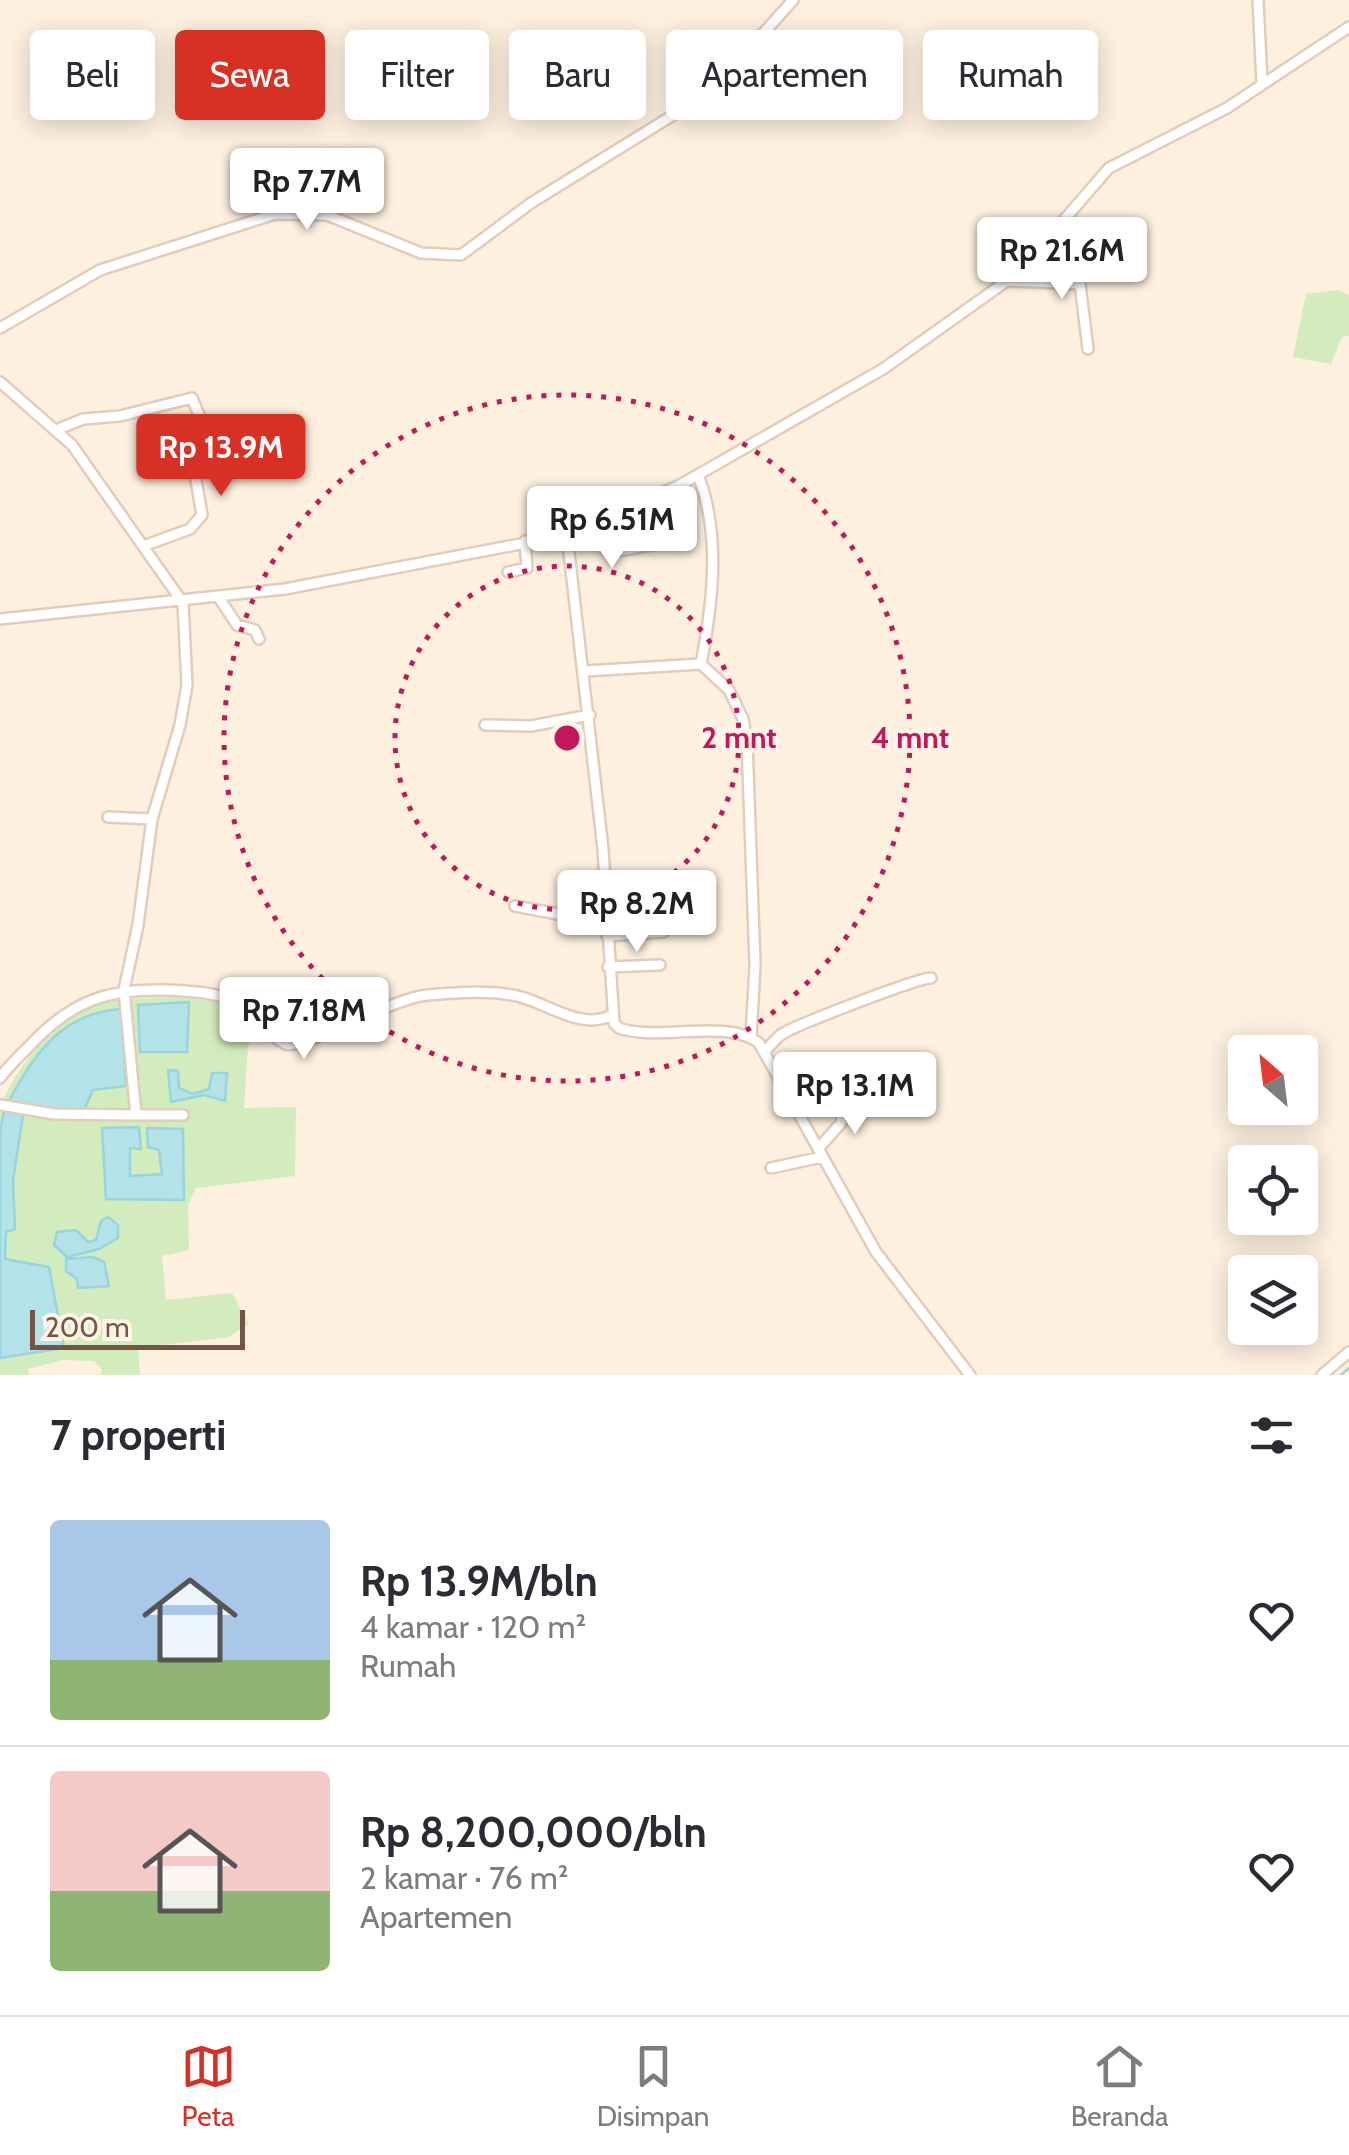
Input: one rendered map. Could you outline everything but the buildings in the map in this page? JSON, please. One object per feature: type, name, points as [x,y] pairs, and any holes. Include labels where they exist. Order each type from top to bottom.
[{"type":"street","points":[[0,328],[100,270],[275,214],[327,215],[422,253],[462,255],[531,204],[712,92],[794,0]]},
{"type":"street","points":[[1258,0],[1262,83]]},
{"type":"street","points":[[0,620],[218,598],[568,534],[597,524],[698,475],[883,369],[1008,281],[1109,168],[1227,108],[1349,27]]},
{"type":"street","points":[[1008,281],[1080,284],[1088,349]]},
{"type":"street","points":[[0,382],[56,430],[87,464],[183,602],[187,685],[180,725],[152,819],[138,925],[124,990],[136,1115]]},
{"type":"street","points":[[56,430],[84,418],[120,416],[192,398],[198,415],[190,445],[202,515],[190,529],[146,545]]},
{"type":"street","points":[[698,475],[708,500],[712,558],[701,664]]},
{"type":"street","points":[[597,524],[603,542],[612,552],[662,543]]},
{"type":"street","points":[[568,534],[590,715],[612,1015],[618,1028],[751,1038],[766,1051],[876,1252],[970,1375]]},
{"type":"street","points":[[508,572],[527,568],[525,541]]},
{"type":"street","points":[[218,598],[232,620],[255,630],[259,639]]},
{"type":"street","points":[[585,671],[701,664],[730,690],[743,719],[747,741],[755,966],[751,1038]]},
{"type":"street","points":[[485,724],[531,726],[590,715]]},
{"type":"street","points":[[108,818],[152,819]]},
{"type":"street","points":[[606,900],[654,896]]},
{"type":"street","points":[[514,906],[606,923]]},
{"type":"street","points":[[607,936],[664,932]]},
{"type":"street","points":[[608,967],[660,965]]},
{"type":"street","points":[[766,1051],[776,1037],[796,1026],[881,996],[917,978],[931,978]]},
{"type":"street","points":[[1,1075],[65,1012],[91,998],[124,990],[215,993],[246,1006],[282,1042],[291,1044],[341,1027],[384,1004],[430,994],[504,994],[544,1002],[583,1021],[612,1015]]},
{"type":"street","points":[[771,1168],[820,1153],[841,1122],[844,1101]]},
{"type":"street","points":[[0,1106],[54,1114],[182,1115]]},
{"type":"street","points":[[1322,1375],[1349,1352]]},
{"type":"green space","points":[[1337,290],[1349,295],[1349,336],[1342,337],[1331,364],[1293,357],[1306,294]]},
{"type":"green space","points":[[227,996],[259,1012],[248,1048],[244,1108],[296,1107],[295,1176],[196,1188],[188,1205],[189,1250],[162,1256],[166,1300],[232,1293],[249,1324],[229,1337],[138,1348],[140,1375],[100,1375],[102,1370],[94,1361],[63,1360],[28,1369],[29,1375],[0,1375],[0,1107],[13,1080],[32,1053],[79,1011],[109,1002]]},
{"type":"water","points":[[189,1002],[187,1052],[140,1052],[138,1005]]},
{"type":"water","points":[[121,1009],[126,1086],[93,1090],[84,1110],[71,1114],[8,1103],[40,1052],[66,1027],[100,1012]]},
{"type":"water","points":[[168,1070],[178,1071],[179,1088],[193,1094],[209,1089],[212,1073],[227,1073],[225,1101],[204,1095],[171,1102]]},
{"type":"water","points":[[4,1111],[23,1115],[13,1181],[15,1229],[6,1232],[5,1259],[49,1267],[64,1348],[0,1358],[0,1131]]},
{"type":"water","points":[[139,1127],[141,1149],[130,1148],[130,1176],[162,1174],[159,1150],[148,1147],[147,1128],[183,1129],[184,1200],[106,1199],[102,1128]]},
{"type":"water","points":[[108,1217],[118,1225],[118,1238],[99,1249],[67,1257],[54,1245],[57,1232],[76,1230],[88,1242],[96,1240],[101,1221]]},
{"type":"water","points":[[93,1257],[104,1262],[109,1286],[78,1288],[77,1279],[66,1271],[66,1259]]},
{"type":"waterway","points":[[1341,1375],[1349,1368]]}]
